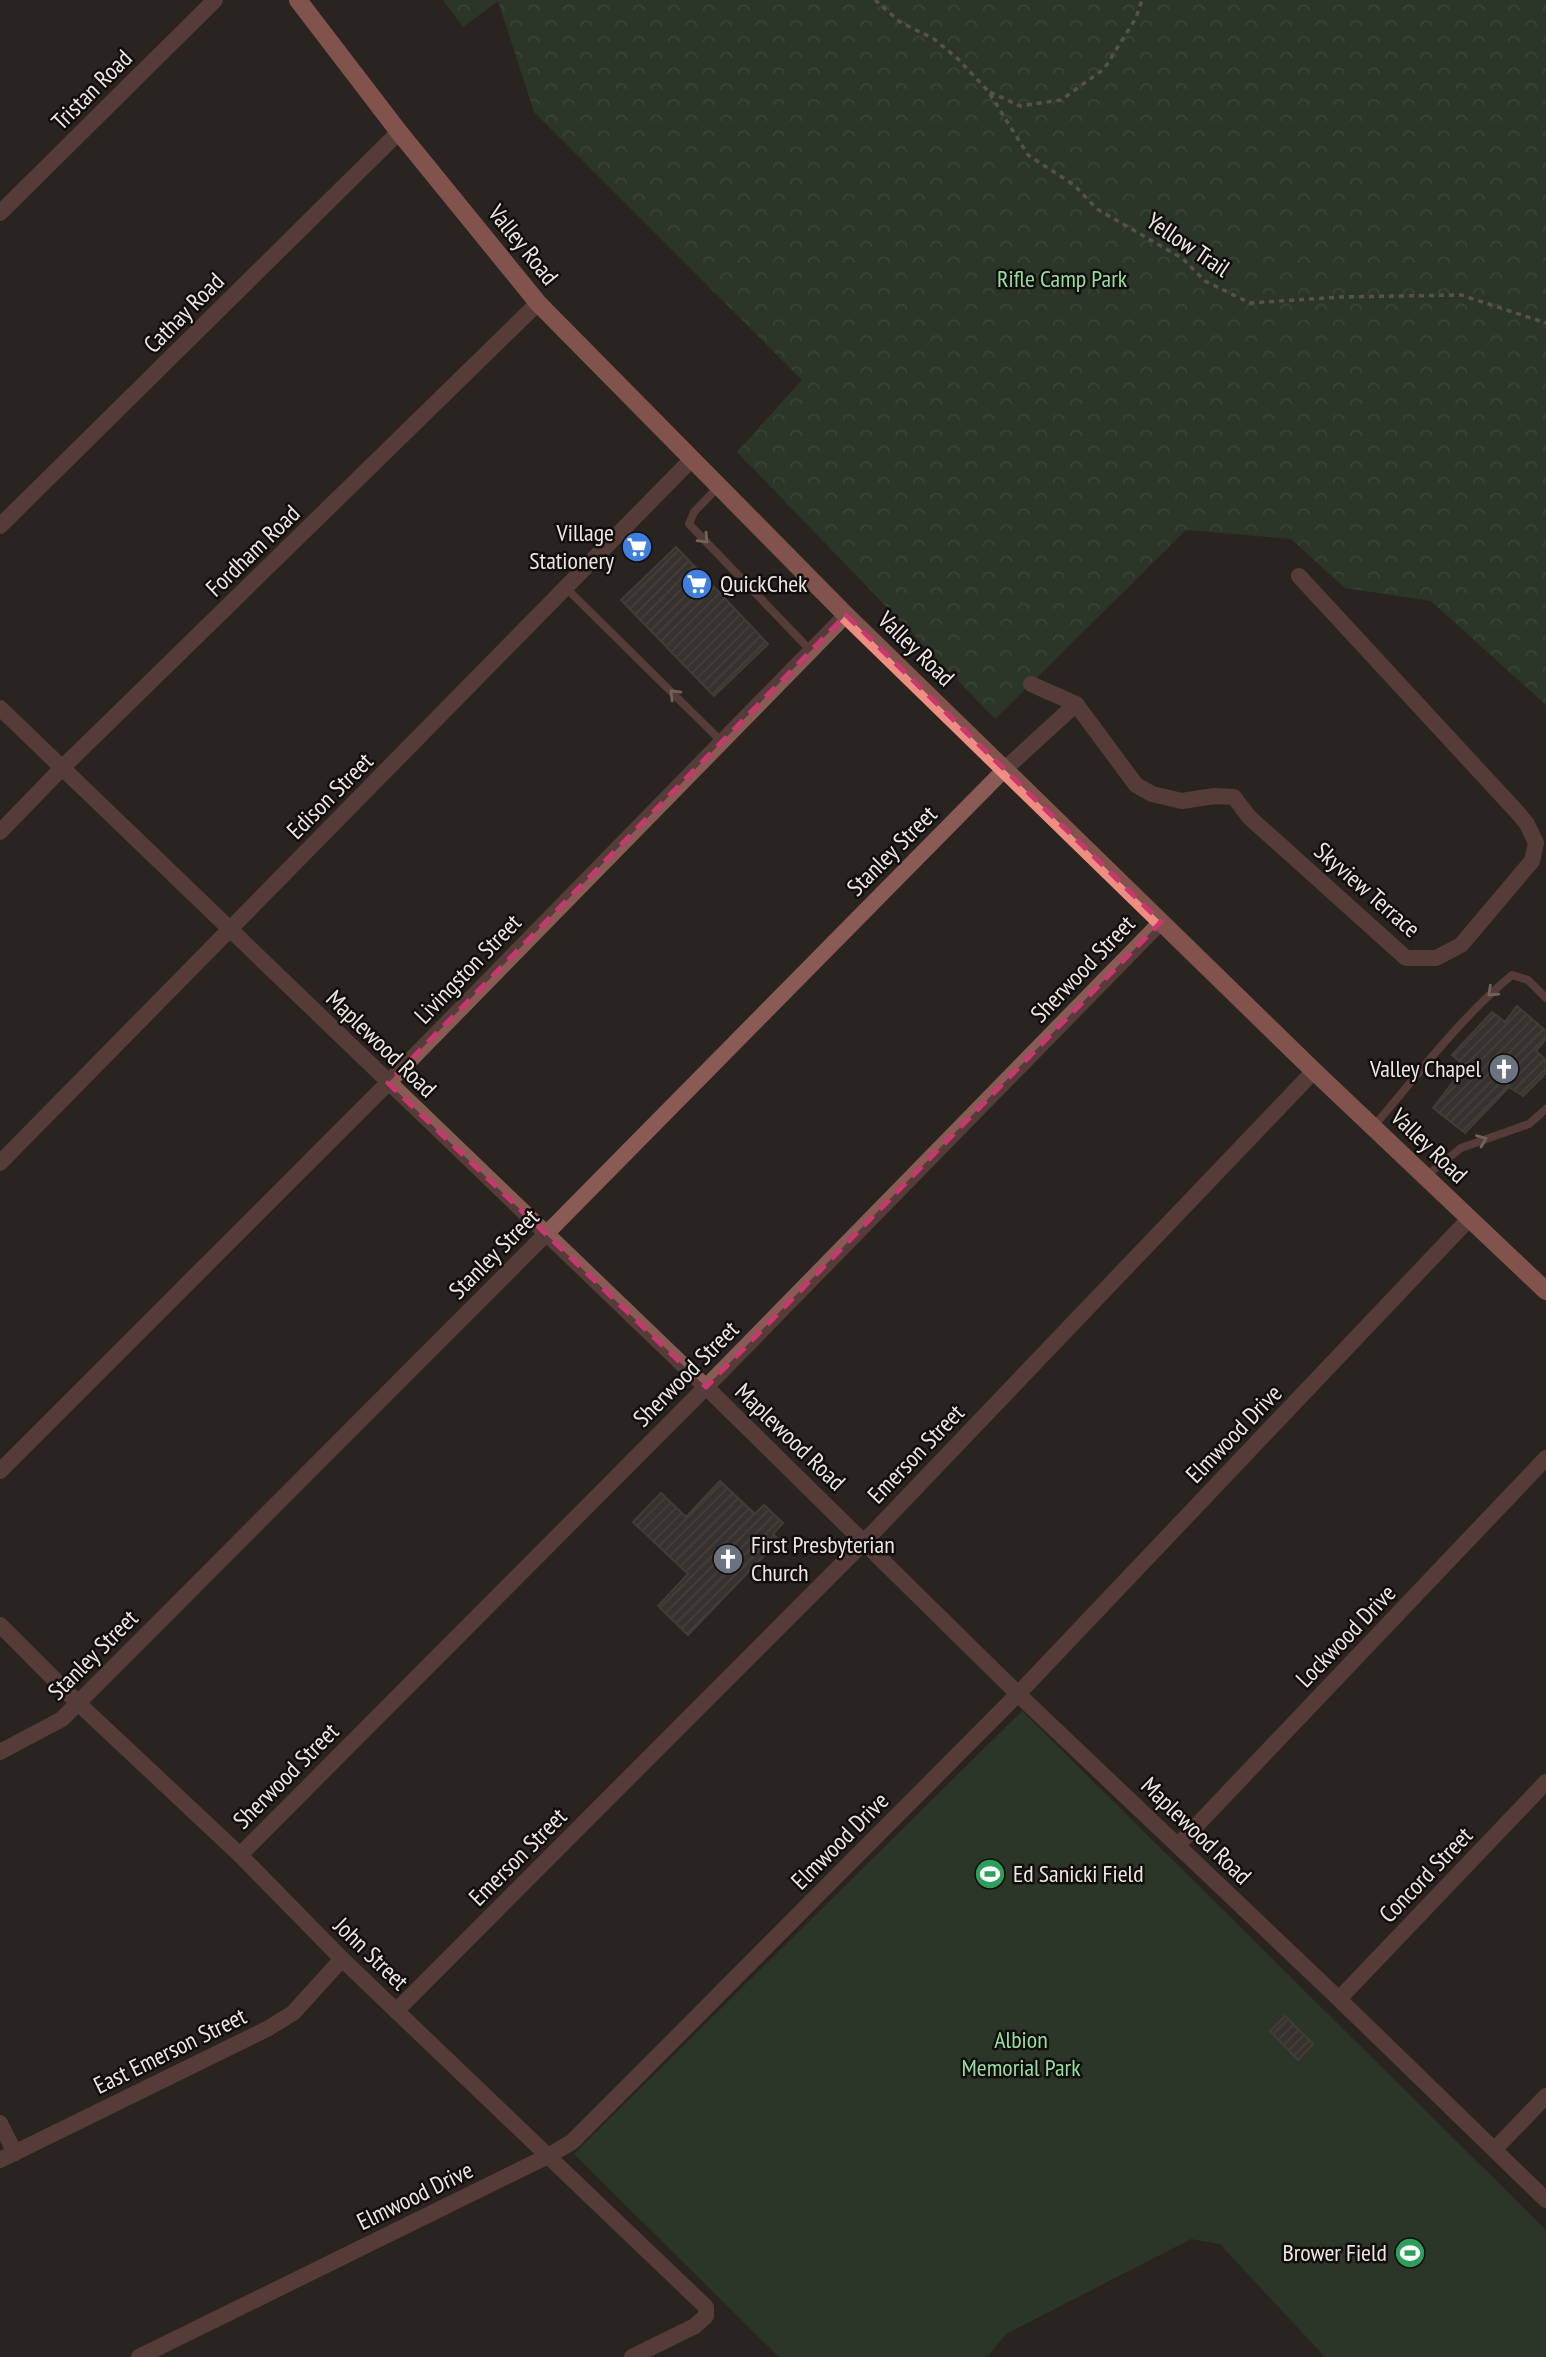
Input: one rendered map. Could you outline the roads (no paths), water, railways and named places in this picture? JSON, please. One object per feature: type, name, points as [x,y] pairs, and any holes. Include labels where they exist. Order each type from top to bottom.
[{"type":"main road","name":"Valley Road","points":[[298,0],[399,132],[538,303],[846,615],[1161,922],[1469,1219],[1542,1281]]},
{"type":"street","name":"Tristan Road","points":[[0,213],[215,0]]},
{"type":"street","name":"Cathay Road","points":[[0,526],[399,132]]},
{"type":"street","name":"Fordham Road","points":[[0,832],[63,767],[538,303]]},
{"type":"street","name":"Edison Street","points":[[0,1163],[691,460]]},
{"type":"street","name":"Skyview Terrace","points":[[1031,684],[1076,704],[1136,785],[1152,794],[1182,801],[1214,796],[1234,797],[1249,817],[1406,958],[1436,958],[1461,945],[1532,861],[1536,843],[1518,813],[1299,576]]},
{"type":"street","name":"Livingston Street","points":[[0,1471],[388,1083],[846,615]]},
{"type":"street","points":[[1005,769],[1076,704]]},
{"type":"street","name":"Maplewood Road","points":[[0,708],[706,1387],[1018,1694],[1496,2149],[1546,2200]]},
{"type":"street","name":"Stanley Street","points":[[0,1752],[62,1719],[1005,769]]},
{"type":"street","name":"Sherwood Street","points":[[240,1854],[706,1387],[1161,922]]},
{"type":"street","name":"Emerson Street","points":[[396,2011],[864,1541],[1314,1070]]},
{"type":"street","name":"Elmwood Drive","points":[[139,2357],[548,2157],[572,2142],[1018,1694],[1469,1219]]},
{"type":"street","name":"Lockwood Drive","points":[[1178,1845],[1546,1458]]},
{"type":"street","name":"John Street","points":[[0,1625],[78,1703],[240,1854],[342,1959],[706,2307],[705,2316],[695,2326],[632,2357]]},
{"type":"street","name":"Concord Street","points":[[1339,1999],[1546,1782]]},
{"type":"street","name":"East Emerson Street","points":[[0,2160],[267,2029],[293,2013],[342,1959]]},
{"type":"street","points":[[1496,2149],[1546,2096]]},
{"type":"street","points":[[0,2123],[15,2152]]},
{"type":"lane","points":[[718,487],[694,512],[689,524],[811,651]]},
{"type":"lane","points":[[566,588],[722,741]]},
{"type":"lane","points":[[1373,1127],[1434,1053],[1491,992],[1512,975],[1528,980],[1546,998]]},
{"type":"lane","points":[[1427,1178],[1461,1148],[1529,1124],[1546,1108]]},
{"type":"place","name":"Village Stationery","points":[[637,547]]},
{"type":"place","name":"QuickChek","points":[[697,584]]},
{"type":"place","name":"Valley Chapel","points":[[1504,1069]]},
{"type":"place","name":"First Presbyterian Church","points":[[728,1559]]},
{"type":"place","name":"Ed Sanicki Field","points":[[990,1874]]},
{"type":"place","name":"Brower Field","points":[[1410,2253]]},
{"type":"park label","name":"Rifle Camp Park","points":[[1062,279]]},
{"type":"park label","name":"Albion Memorial Park","points":[[1021,2054]]}]
